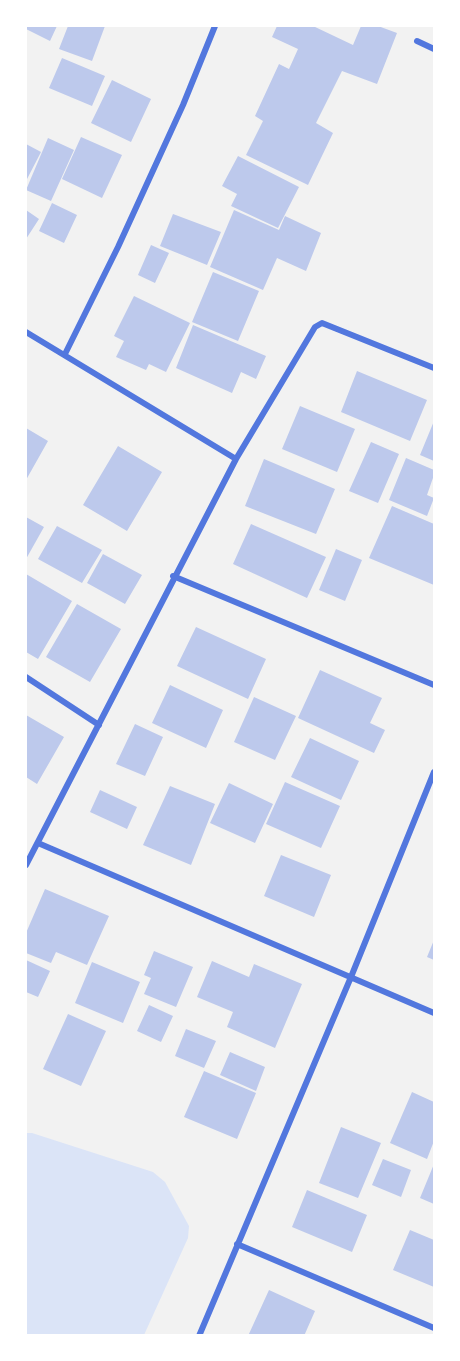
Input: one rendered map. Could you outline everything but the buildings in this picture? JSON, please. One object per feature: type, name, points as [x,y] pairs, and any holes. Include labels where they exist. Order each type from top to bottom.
[{"type":"street","points":[[65,354],[123,237],[183,105],[215,26]]},
{"type":"street","points":[[417,41],[435,49]]},
{"type":"street","points":[[26,866],[173,576],[236,459],[312,332],[322,322],[435,368]]},
{"type":"street","points":[[26,332],[236,459]]},
{"type":"street","points":[[173,576],[435,685]]},
{"type":"street","points":[[26,677],[99,725]]},
{"type":"street","points":[[199,1335],[435,772]]},
{"type":"street","points":[[38,843],[435,1013]]},
{"type":"street","points":[[237,1244],[435,1328]]},
{"type":"shaded area","points":[[26,1133],[153,1172],[165,1182],[189,1226],[188,1238],[144,1335],[26,1335]]}]
